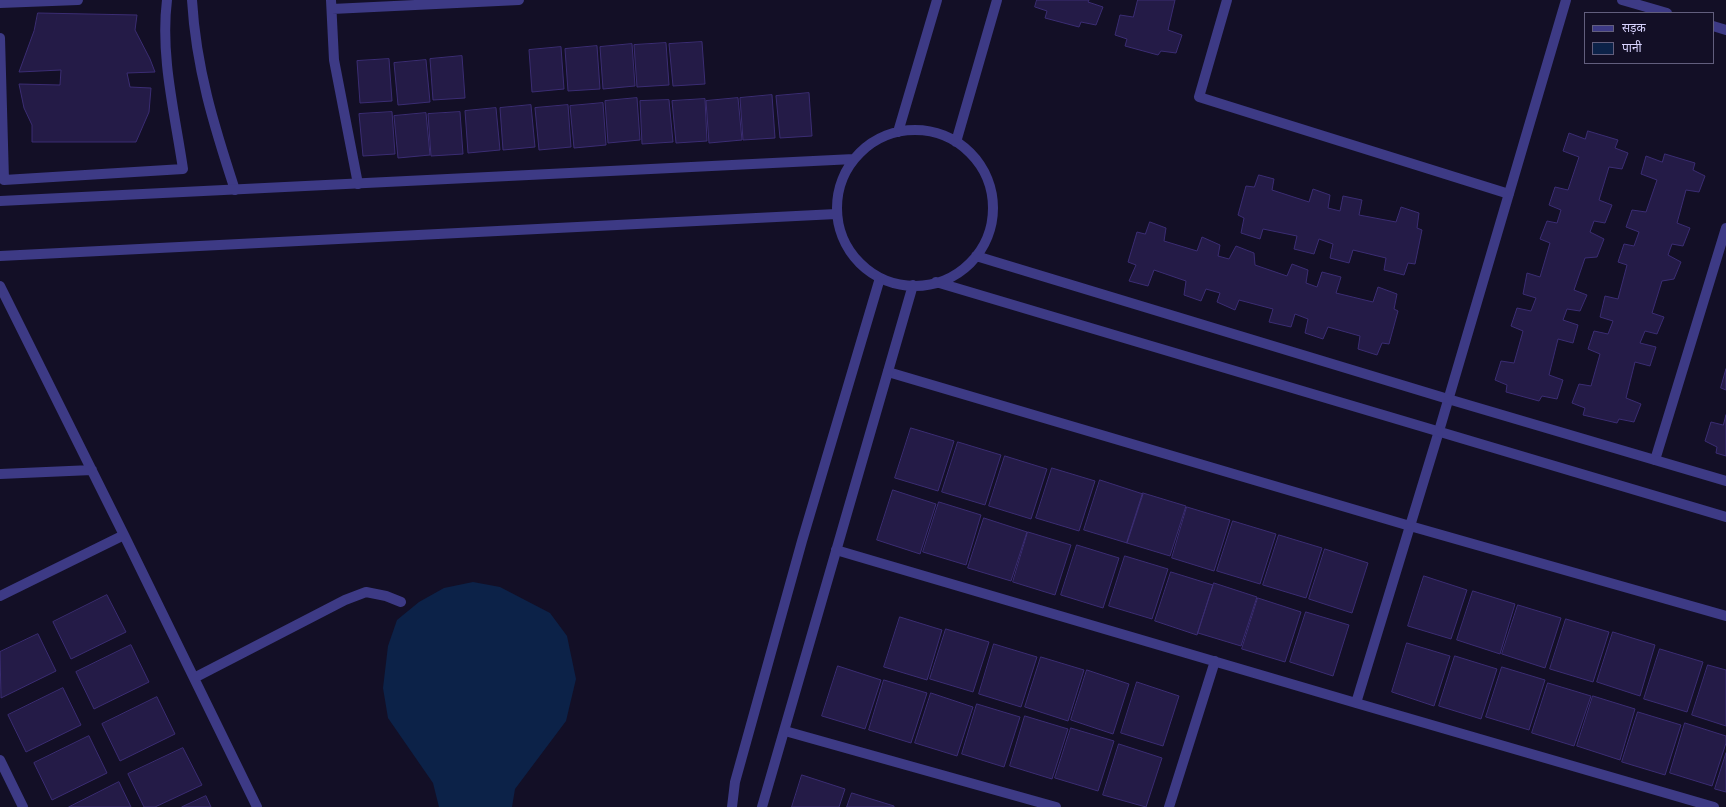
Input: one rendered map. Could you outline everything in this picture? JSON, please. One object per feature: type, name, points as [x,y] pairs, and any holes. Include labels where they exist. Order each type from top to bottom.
[{"type":"street","points":[[0,3],[78,0]]},
{"type":"street","points":[[0,38],[2,178],[183,169],[165,50],[164,23],[167,0]]},
{"type":"street","points":[[192,0],[201,75],[217,135],[235,190]]},
{"type":"street","points":[[358,184],[334,60],[332,4],[519,0]]},
{"type":"street","points":[[898,132],[937,0]]},
{"type":"street","points":[[956,142],[997,0]]},
{"type":"street","points":[[1227,0],[1199,97],[1509,194]]},
{"type":"street","points":[[1356,703],[1439,431],[1566,0]]},
{"type":"street","points":[[1622,0],[1664,12]]},
{"type":"street","points":[[1714,26],[1726,30]]},
{"type":"street","points":[[914,129],[941,134],[964,147],[982,167],[992,192],[993,219],[984,244],[976,256],[967,266],[946,280],[922,286],[897,284],[874,275],[855,259],[842,238],[836,214],[838,189],[848,166],[864,147],[888,134],[898,132],[914,129]]},
{"type":"street","points":[[0,201],[854,159]]},
{"type":"street","points":[[0,256],[836,214]]},
{"type":"street","points":[[1655,460],[1726,228]]},
{"type":"street","points":[[976,256],[1448,399],[1726,480]]},
{"type":"street","points":[[732,807],[735,782],[800,548],[880,278]]},
{"type":"street","points":[[936,282],[1726,517]]},
{"type":"street","points":[[762,807],[913,285]]},
{"type":"street","points":[[0,286],[124,534],[257,807]]},
{"type":"street","points":[[888,372],[1410,526],[1726,616]]},
{"type":"street","points":[[0,474],[92,470]]},
{"type":"street","points":[[0,596],[124,534]]},
{"type":"street","points":[[836,550],[1714,807]]},
{"type":"street","points":[[194,678],[345,600],[366,592],[386,596],[401,602]]},
{"type":"street","points":[[1169,807],[1215,661]]},
{"type":"street","points":[[784,731],[1056,807]]},
{"type":"street","points":[[0,760],[23,807]]},
{"type":"water","points":[[473,582],[500,587],[550,613],[567,636],[576,679],[566,721],[515,789],[512,807],[439,807],[433,783],[388,718],[383,688],[388,646],[397,620],[419,602],[444,588]]},
{"type":"building","points":[[1037,0],[1089,0],[1088,2],[1103,7],[1096,25],[1081,22],[1079,27],[1045,18],[1047,11],[1035,7]]},
{"type":"building","points":[[1138,0],[1175,0],[1168,30],[1182,35],[1176,53],[1161,51],[1158,55],[1125,46],[1127,39],[1115,35],[1120,15],[1133,17]]},
{"type":"building","points":[[38,13],[137,15],[135,30],[155,72],[127,73],[130,87],[151,88],[149,112],[136,142],[32,142],[32,125],[24,108],[19,84],[60,85],[61,70],[19,72],[34,31]]},
{"type":"building","points":[[702,42],[705,84],[673,86],[669,44]]},
{"type":"building","points":[[666,43],[669,85],[637,87],[634,45]]},
{"type":"building","points":[[632,44],[635,86],[603,89],[600,47]]},
{"type":"building","points":[[597,46],[600,89],[568,91],[565,49]]},
{"type":"building","points":[[561,47],[564,89],[532,92],[529,50]]},
{"type":"building","points":[[462,56],[465,98],[433,100],[430,59]]},
{"type":"building","points":[[389,59],[392,101],[360,103],[357,61]]},
{"type":"building","points":[[426,60],[430,102],[398,105],[394,63]]},
{"type":"building","points":[[809,93],[812,136],[780,138],[776,96]]},
{"type":"building","points":[[772,95],[775,138],[743,140],[740,98]]},
{"type":"building","points":[[637,98],[640,140],[608,143],[605,101]]},
{"type":"building","points":[[738,98],[742,140],[709,143],[706,101]]},
{"type":"building","points":[[705,99],[707,141],[676,143],[672,101]]},
{"type":"building","points":[[669,100],[673,142],[642,144],[640,101]]},
{"type":"building","points":[[603,103],[606,145],[574,148],[570,106]]},
{"type":"building","points":[[531,105],[535,147],[503,150],[500,108]]},
{"type":"building","points":[[568,105],[571,147],[539,150],[535,108]]},
{"type":"building","points":[[496,108],[500,150],[468,153],[465,111]]},
{"type":"building","points":[[392,112],[395,154],[363,156],[359,114]]},
{"type":"building","points":[[460,112],[463,154],[431,156],[428,114]]},
{"type":"building","points":[[426,113],[430,155],[398,158],[394,116]]},
{"type":"building","points":[[1588,131],[1618,140],[1615,148],[1628,153],[1622,169],[1609,167],[1599,200],[1612,205],[1605,223],[1594,221],[1590,232],[1604,239],[1597,257],[1585,258],[1574,290],[1587,295],[1580,311],[1567,309],[1563,320],[1578,325],[1573,343],[1558,339],[1549,375],[1563,380],[1557,399],[1542,396],[1539,401],[1506,392],[1507,385],[1495,380],[1501,361],[1514,363],[1523,331],[1511,326],[1517,308],[1531,311],[1536,298],[1523,294],[1527,273],[1540,277],[1550,243],[1540,239],[1547,221],[1557,223],[1561,210],[1549,205],[1555,187],[1568,190],[1579,157],[1563,151],[1569,133],[1585,139]]},
{"type":"building","points":[[1665,154],[1695,163],[1693,170],[1705,176],[1699,192],[1686,190],[1677,223],[1690,228],[1683,246],[1672,244],[1668,255],[1681,262],[1674,279],[1662,281],[1652,313],[1664,317],[1657,334],[1645,331],[1640,343],[1656,347],[1650,366],[1635,362],[1626,398],[1641,404],[1634,422],[1619,419],[1617,423],[1583,415],[1585,408],[1572,403],[1579,384],[1591,386],[1600,354],[1588,349],[1594,331],[1608,334],[1613,321],[1600,317],[1605,296],[1618,299],[1627,265],[1618,262],[1624,244],[1634,246],[1639,232],[1626,227],[1632,210],[1646,212],[1657,180],[1641,174],[1646,156],[1662,162]]},
{"type":"building","points":[[1259,175],[1274,179],[1272,190],[1309,202],[1313,189],[1330,195],[1328,208],[1340,211],[1343,196],[1362,200],[1359,215],[1396,222],[1401,207],[1419,213],[1417,228],[1422,230],[1415,264],[1408,263],[1404,275],[1384,270],[1386,258],[1353,250],[1349,263],[1330,258],[1333,244],[1319,239],[1314,254],[1294,249],[1297,236],[1263,229],[1260,239],[1241,233],[1244,218],[1238,215],[1246,186],[1254,187]]},
{"type":"building","points":[[1150,222],[1166,228],[1164,241],[1197,251],[1202,237],[1220,245],[1218,256],[1229,259],[1236,246],[1254,253],[1255,265],[1287,276],[1292,264],[1308,270],[1306,283],[1317,287],[1322,272],[1341,277],[1336,293],[1373,302],[1378,287],[1397,294],[1394,309],[1398,311],[1389,344],[1382,343],[1377,355],[1358,349],[1360,336],[1328,327],[1323,339],[1305,333],[1308,319],[1295,314],[1291,327],[1269,322],[1273,309],[1239,300],[1235,310],[1217,302],[1220,293],[1206,289],[1201,301],[1184,295],[1186,281],[1154,270],[1148,286],[1129,281],[1136,265],[1128,262],[1137,232],[1145,234]]},
{"type":"building","points":[[1726,369],[1726,390],[1721,388]]},
{"type":"building","points":[[1726,415],[1726,456],[1716,453],[1717,447],[1705,441],[1711,422],[1723,425]]},
{"type":"building","points":[[911,428],[954,441],[938,491],[895,478]]},
{"type":"building","points":[[958,442],[1001,455],[985,505],[942,492]]},
{"type":"building","points":[[1005,456],[1047,469],[1031,519],[989,506]]},
{"type":"building","points":[[1052,468],[1095,481],[1079,531],[1036,518]]},
{"type":"building","points":[[1100,480],[1143,494],[1127,543],[1084,530]]},
{"type":"building","points":[[893,490],[936,504],[920,554],[877,540]]},
{"type":"building","points":[[1143,493],[1186,506],[1170,556],[1127,543]]},
{"type":"building","points":[[939,502],[981,515],[966,565],[923,552]]},
{"type":"building","points":[[1187,507],[1230,520],[1214,571],[1172,558]]},
{"type":"building","points":[[984,518],[1027,532],[1011,581],[968,568]]},
{"type":"building","points":[[1233,521],[1276,534],[1260,584],[1217,571]]},
{"type":"building","points":[[1028,532],[1071,545],[1055,595],[1013,582]]},
{"type":"building","points":[[1279,535],[1322,548],[1306,598],[1263,585]]},
{"type":"building","points":[[1077,545],[1119,558],[1103,608],[1061,595]]},
{"type":"building","points":[[1325,549],[1368,563],[1352,613],[1309,599]]},
{"type":"building","points":[[1125,556],[1168,569],[1152,619],[1109,606]]},
{"type":"building","points":[[1171,572],[1213,585],[1197,635],[1155,621]]},
{"type":"building","points":[[1424,576],[1467,590],[1451,639],[1408,626]]},
{"type":"building","points":[[1214,583],[1257,597],[1241,646],[1198,633]]},
{"type":"building","points":[[1473,591],[1515,604],[1500,654],[1457,640]]},
{"type":"building","points":[[107,595],[126,632],[71,659],[53,622]]},
{"type":"building","points":[[1258,598],[1301,612],[1285,662],[1242,649]]},
{"type":"building","points":[[1518,605],[1561,618],[1545,668],[1502,654]]},
{"type":"building","points":[[1306,612],[1349,625],[1333,676],[1290,662]]},
{"type":"building","points":[[900,617],[942,630],[927,680],[884,667]]},
{"type":"building","points":[[1566,619],[1609,632],[1593,682],[1550,669]]},
{"type":"building","points":[[946,629],[989,642],[973,692],[930,679]]},
{"type":"building","points":[[1613,632],[1655,645],[1640,696],[1597,682]]},
{"type":"building","points":[[38,634],[56,671],[1,698],[0,652]]},
{"type":"building","points":[[1407,643],[1450,656],[1434,706],[1392,692]]},
{"type":"building","points":[[994,644],[1037,657],[1021,707],[979,694]]},
{"type":"building","points":[[131,645],[149,682],[94,709],[76,672]]},
{"type":"building","points":[[1660,649],[1703,662],[1687,712],[1644,699]]},
{"type":"building","points":[[1455,656],[1497,669],[1481,719],[1439,706]]},
{"type":"building","points":[[1041,657],[1084,670],[1068,721],[1025,707]]},
{"type":"building","points":[[1708,665],[1726,670],[1726,726],[1692,715]]},
{"type":"building","points":[[838,666],[881,680],[865,729],[822,716]]},
{"type":"building","points":[[1502,667],[1545,680],[1529,730],[1486,717]]},
{"type":"building","points":[[1087,670],[1129,684],[1113,734],[1071,720]]},
{"type":"building","points":[[884,680],[927,693],[911,743],[869,730]]},
{"type":"building","points":[[1137,682],[1179,696],[1163,746],[1121,733]]},
{"type":"building","points":[[1548,683],[1591,696],[1574,746],[1532,733]]},
{"type":"building","points":[[63,688],[81,725],[26,752],[8,715]]},
{"type":"building","points":[[931,693],[973,707],[957,756],[915,743]]},
{"type":"building","points":[[1593,696],[1635,709],[1620,760],[1577,746]]},
{"type":"building","points":[[157,697],[175,734],[120,761],[102,724]]},
{"type":"building","points":[[977,704],[1020,717],[1004,767],[962,754]]},
{"type":"building","points":[[1638,712],[1681,725],[1665,775],[1622,762]]},
{"type":"building","points":[[1025,716],[1068,729],[1052,779],[1010,766]]},
{"type":"building","points":[[1685,723],[1726,736],[1726,743],[1712,786],[1670,773]]},
{"type":"building","points":[[1071,728],[1114,741],[1098,791],[1055,778]]},
{"type":"building","points":[[89,736],[107,773],[52,800],[34,763]]},
{"type":"building","points":[[1119,744],[1162,758],[1146,807],[1103,795]]},
{"type":"building","points":[[183,748],[202,785],[155,807],[144,807],[128,774]]},
{"type":"building","points":[[1726,753],[1726,792],[1715,789]]},
{"type":"building","points":[[802,775],[845,789],[839,807],[792,807]]},
{"type":"building","points":[[119,782],[131,807],[69,807]]},
{"type":"building","points":[[852,793],[894,806],[894,807],[847,807]]},
{"type":"building","points":[[206,796],[211,807],[182,807]]}]
